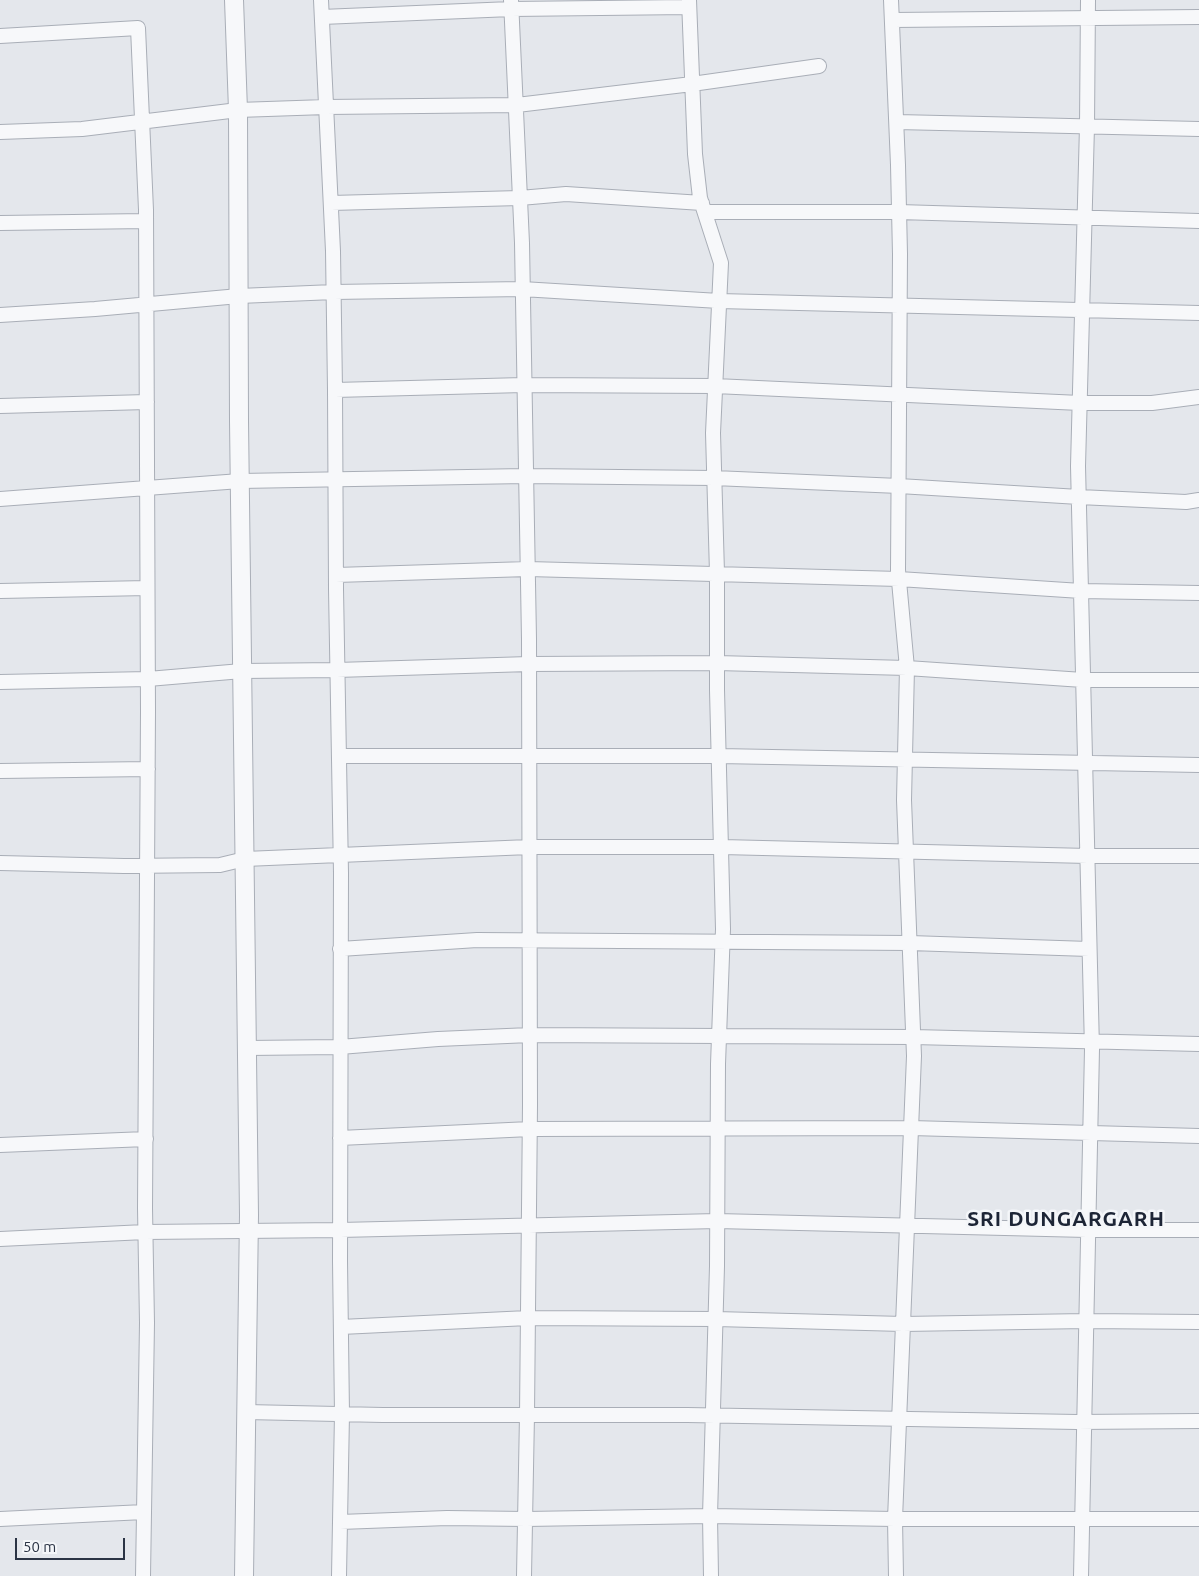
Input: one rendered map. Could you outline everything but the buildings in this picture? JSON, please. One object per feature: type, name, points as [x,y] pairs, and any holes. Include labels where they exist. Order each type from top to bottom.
[{"type":"street","points":[[234,0],[238,110],[240,481],[249,1230],[244,1576]]},
{"type":"street","points":[[321,0],[334,292],[340,854],[342,1414],[339,1576]]},
{"type":"street","points":[[891,0],[899,212],[899,579],[907,668],[904,800],[913,1037],[895,1519],[896,1576]]},
{"type":"street","points":[[1081,1576],[1091,1042],[1079,497],[1088,0]]},
{"type":"street","points":[[322,17],[511,5],[689,4],[695,154],[704,207],[721,263],[712,433],[717,573],[723,941],[719,1036],[716,1319],[710,1516],[711,1576]]},
{"type":"street","points":[[511,5],[520,198],[529,664],[530,1129],[524,1576]]},
{"type":"street","points":[[893,20],[1199,17]]},
{"type":"street","points":[[0,36],[138,28],[146,220],[148,588],[145,1232],[147,1323],[143,1576]]},
{"type":"street","points":[[0,132],[82,129],[238,110],[516,105],[692,84],[819,66]]},
{"type":"street","points":[[897,122],[1199,129]]},
{"type":"street","points":[[331,202],[520,198],[566,194],[704,207],[1199,221]]},
{"type":"street","points":[[0,223],[146,220]]},
{"type":"street","points":[[0,316],[239,296],[334,292],[522,289],[719,301],[1199,313]]},
{"type":"street","points":[[335,390],[523,385],[715,386],[1080,403],[1152,403],[1199,397]]},
{"type":"street","points":[[0,406],[147,402]]},
{"type":"street","points":[[0,499],[240,481],[526,476],[714,478],[1186,502],[1199,500]]},
{"type":"street","points":[[336,575],[528,569],[899,579],[1081,591],[1199,593]]},
{"type":"street","points":[[0,591],[148,588]]},
{"type":"street","points":[[0,682],[148,679],[242,671],[529,664],[717,663],[907,668],[1083,680],[1199,680]]},
{"type":"street","points":[[339,756],[719,756],[905,761],[1199,765]]},
{"type":"street","points":[[0,771],[148,769]]},
{"type":"street","points":[[0,863],[146,866],[220,865],[245,859],[529,848],[722,847],[1088,856],[1199,856]]},
{"type":"street","points":[[340,949],[478,940],[910,943],[1089,949]]},
{"type":"street","points":[[247,1048],[340,1047],[438,1039],[530,1035],[913,1037],[1199,1044]]},
{"type":"street","points":[[340,1138],[530,1129],[911,1128],[1199,1136]]},
{"type":"street","points":[[0,1145],[146,1139]]},
{"type":"street","points":[[0,1239],[145,1232],[340,1230],[717,1221],[1087,1230],[1199,1230]]},
{"type":"street","points":[[341,1327],[528,1318],[716,1319],[903,1324],[1086,1321],[1199,1322]]},
{"type":"street","points":[[246,1412],[713,1415],[1084,1422],[1199,1421]]},
{"type":"street","points":[[0,1519],[144,1512]]},
{"type":"street","points":[[340,1522],[447,1518],[526,1519],[710,1516],[895,1519],[1199,1519]]},
{"type":"district","name":"SRI DUNGARGARH","points":[[1066,1219]]}]
